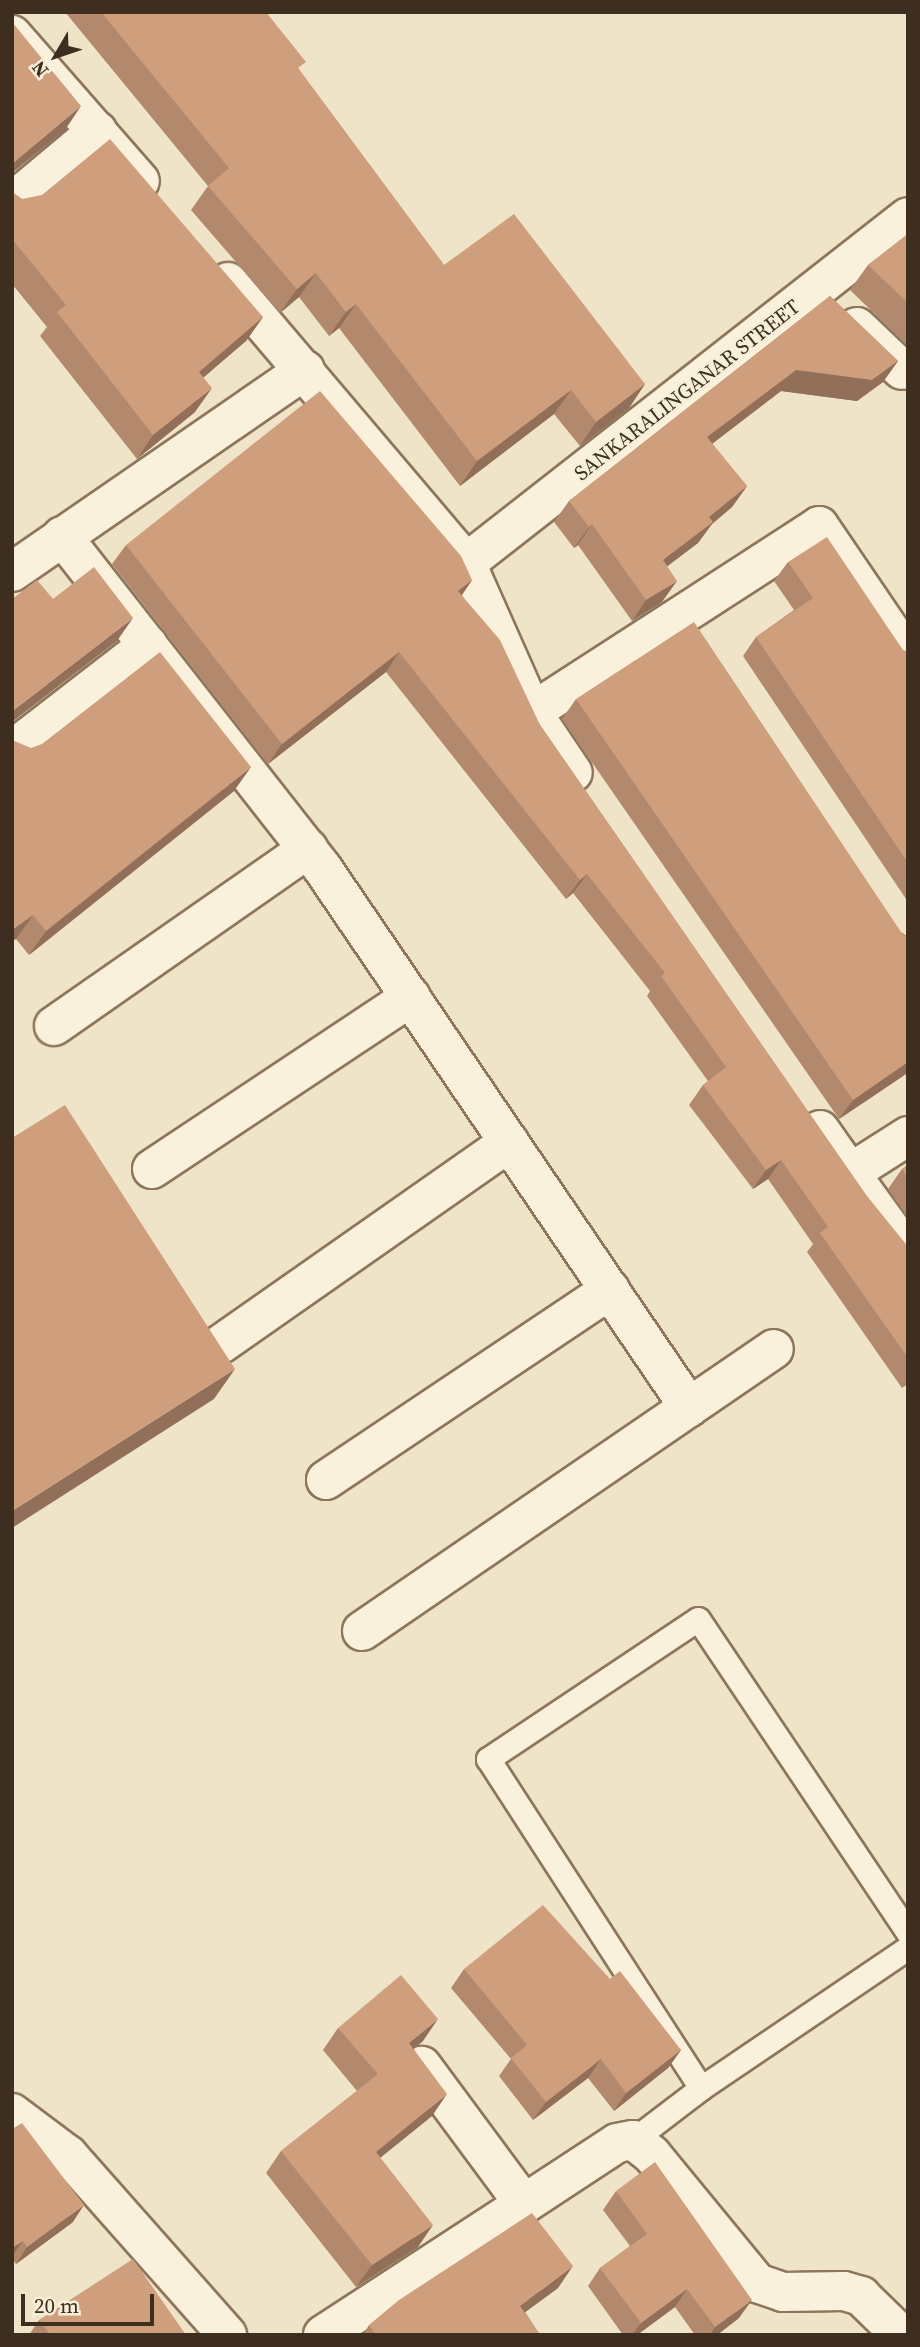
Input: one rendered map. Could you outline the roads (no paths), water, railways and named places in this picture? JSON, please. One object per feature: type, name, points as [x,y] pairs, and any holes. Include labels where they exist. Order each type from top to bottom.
[{"type":"street","points":[[12,35],[160,204]]},
{"type":"street","points":[[12,202],[97,131]]},
{"type":"street","name":"SANKARALINGANAR STREET","points":[[466,563],[908,217]]},
{"type":"street","points":[[205,256],[305,370],[466,563],[532,712],[591,800]]},
{"type":"street","points":[[817,289],[902,370]]},
{"type":"street","points":[[12,572],[305,370]]},
{"type":"street","points":[[532,712],[819,526],[908,657]]},
{"type":"street","points":[[62,536],[308,849],[689,1407]]},
{"type":"street","points":[[687,612],[710,646]]},
{"type":"street","points":[[12,750],[148,645]]},
{"type":"street","points":[[54,1026],[308,849]]},
{"type":"street","points":[[152,1169],[411,997]]},
{"type":"street","points":[[803,1105],[908,1253]]},
{"type":"street","points":[[850,1173],[908,1136]]},
{"type":"street","points":[[221,1344],[509,1142]]},
{"type":"street","points":[[326,1480],[610,1290]]},
{"type":"street","points":[[362,1632],[774,1349]]},
{"type":"street","points":[[422,2066],[524,2204]]},
{"type":"street","points":[[12,2113],[68,2155],[227,2335]]},
{"type":"street","points":[[324,2335],[617,2143],[633,2140],[652,2155],[757,2283],[783,2292],[844,2291],[861,2296],[901,2335]]},
{"type":"lane","points":[[701,2088],[488,1759],[698,1619],[908,1933]]},
{"type":"lane","points":[[633,2140],[701,2088],[908,1948]]}]
